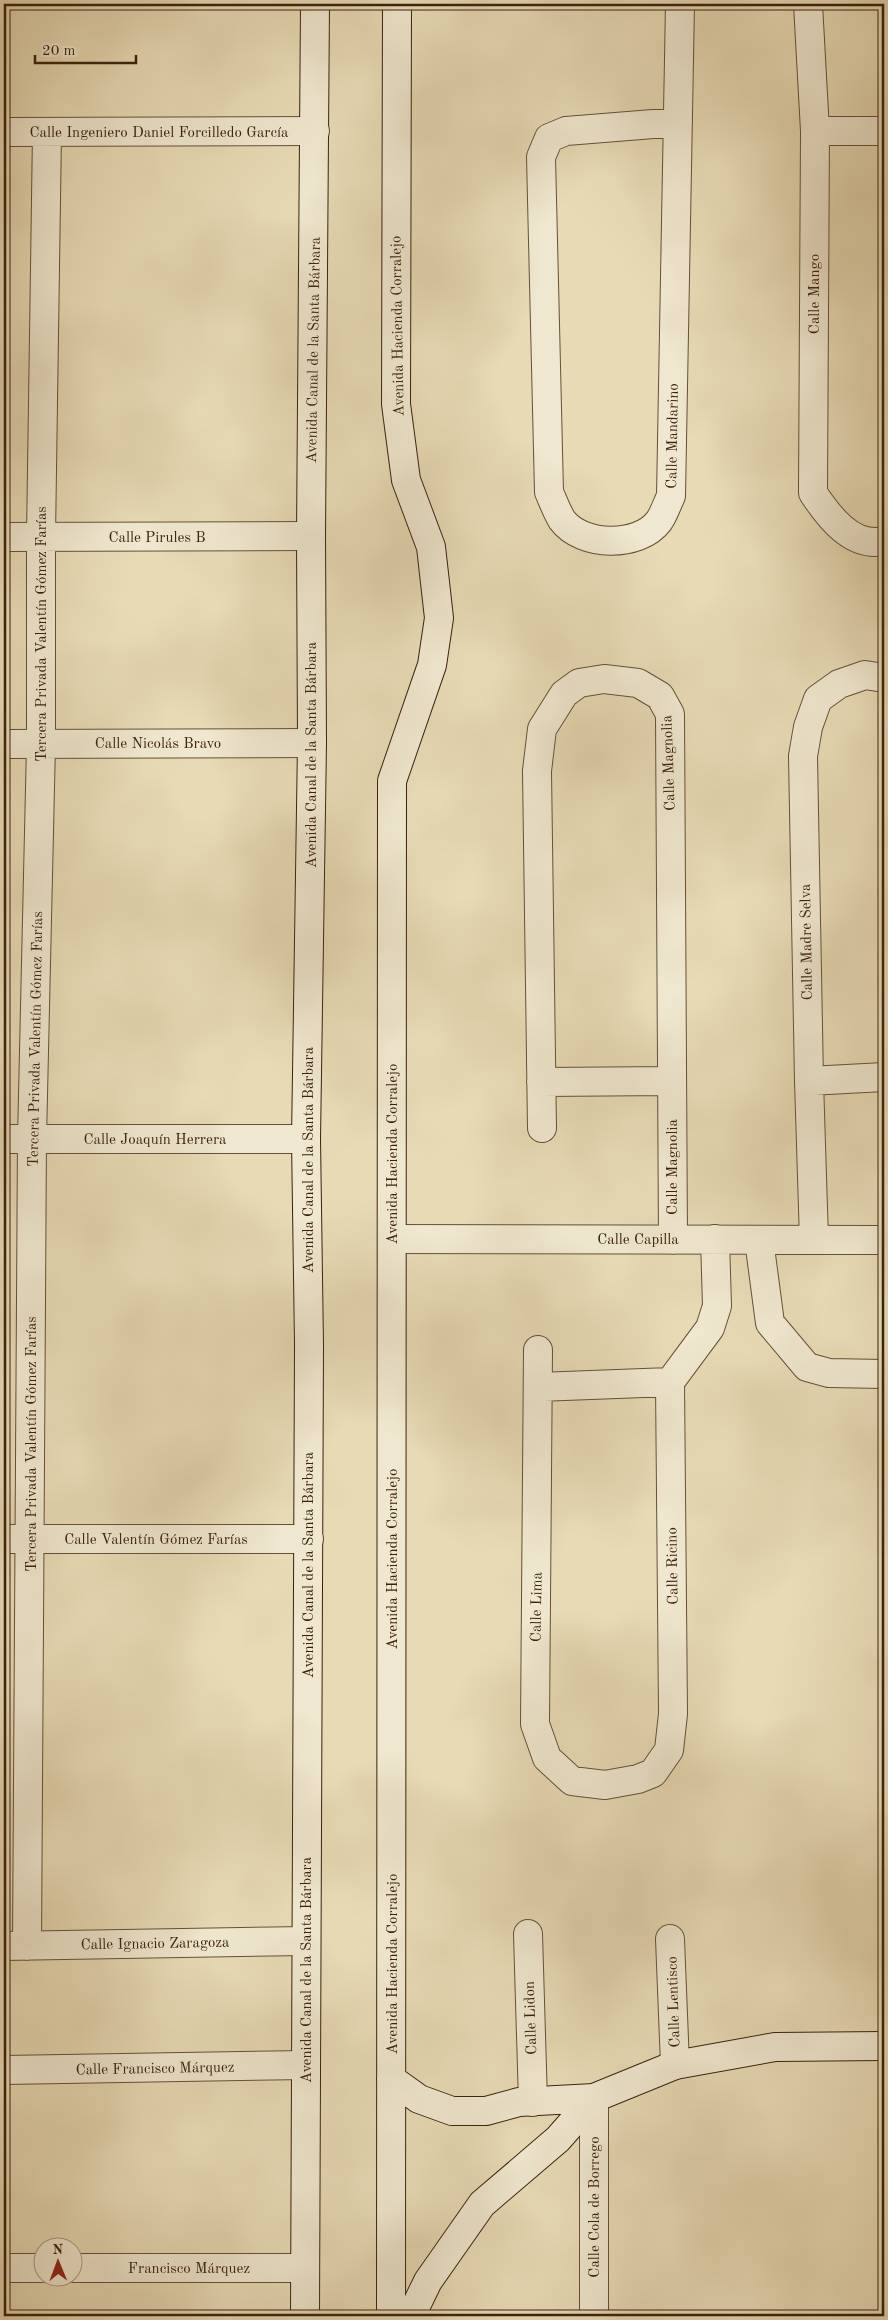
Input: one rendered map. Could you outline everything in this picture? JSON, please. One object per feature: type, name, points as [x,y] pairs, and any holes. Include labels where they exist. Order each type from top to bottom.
[{"type":"street","name":"Avenida Canal de la Santa Bárbara","points":[[304,2316],[309,1345],[306,1139],[312,743],[311,536],[315,4]]},
{"type":"street","name":"Calle Mandarino","points":[[678,122],[566,131],[549,138],[541,157],[549,492],[562,520],[578,534],[593,540],[614,541],[640,535],[659,521],[671,496],[678,122],[680,4]]},
{"type":"street","name":"Calle Mango","points":[[808,4],[815,131],[813,493],[830,518],[844,530],[859,539],[876,543],[884,541]]},
{"type":"street","name":"Avenida Hacienda Corralejo","points":[[391,2316],[392,781],[432,664],[439,618],[431,547],[406,480],[396,404],[401,10]]},
{"type":"street","name":"Calle Ingeniero Daniel Forcilledo García","points":[[4,132],[315,131]]},
{"type":"street","points":[[815,131],[884,131]]},
{"type":"street","name":"Tercera Privada Valentín Gómez Farías","points":[[16,1946],[31,1539],[32,1139],[41,744],[41,537],[47,132]]},
{"type":"street","name":"Calle Pirules B","points":[[4,537],[311,536]]},
{"type":"street","name":"Calle Madre Selva","points":[[814,1240],[803,756],[808,727],[818,699],[839,684],[875,677]]},
{"type":"street","name":"Calle Magnolia","points":[[542,1128],[536,771],[542,729],[564,694],[579,683],[604,679],[638,683],[660,696],[670,714],[673,1240]]},
{"type":"street","name":"Calle Nicolás Bravo","points":[[4,744],[312,743]]},
{"type":"street","points":[[809,1081],[884,1077]]},
{"type":"street","points":[[541,1082],[672,1081]]},
{"type":"street","name":"Calle Joaquín Herrera","points":[[4,1139],[306,1139]]},
{"type":"street","name":"Calle Capilla","points":[[392,1239],[884,1240]]},
{"type":"street","points":[[538,1387],[670,1382],[710,1328],[718,1306],[715,1239]]},
{"type":"street","points":[[760,1240],[770,1323],[807,1367],[830,1373],[884,1374]]},
{"type":"street","name":"Calle Lima","points":[[538,1350],[534,1724],[547,1758],[572,1781],[605,1785],[638,1779],[653,1773],[669,1750]]},
{"type":"street","name":"Calle Ricino","points":[[669,1750],[673,1714],[670,1382]]},
{"type":"street","name":"Calle Valentín Gómez Farías","points":[[4,1539],[308,1539]]},
{"type":"street","name":"Calle Lidon","points":[[528,1934],[533,2102]]},
{"type":"street","name":"Calle Lentisco","points":[[670,1939],[675,2065]]},
{"type":"street","name":"Calle Ignacio Zaragoza","points":[[16,1946],[306,1941]]},
{"type":"street","points":[[392,2079],[419,2099],[452,2111],[486,2111],[519,2102],[594,2098],[675,2065],[775,2046],[884,2046]]},
{"type":"street","name":"Calle Francisco Márquez","points":[[4,2070],[306,2065]]},
{"type":"street","points":[[411,2316],[428,2281],[482,2204],[558,2139],[594,2098]]},
{"type":"street","name":"Calle Cola de Borrego","points":[[594,2098],[594,2316]]},
{"type":"street","points":[[4,2268],[32,2268]]},
{"type":"street","name":"Francisco Márquez","points":[[82,2268],[305,2268]]}]
